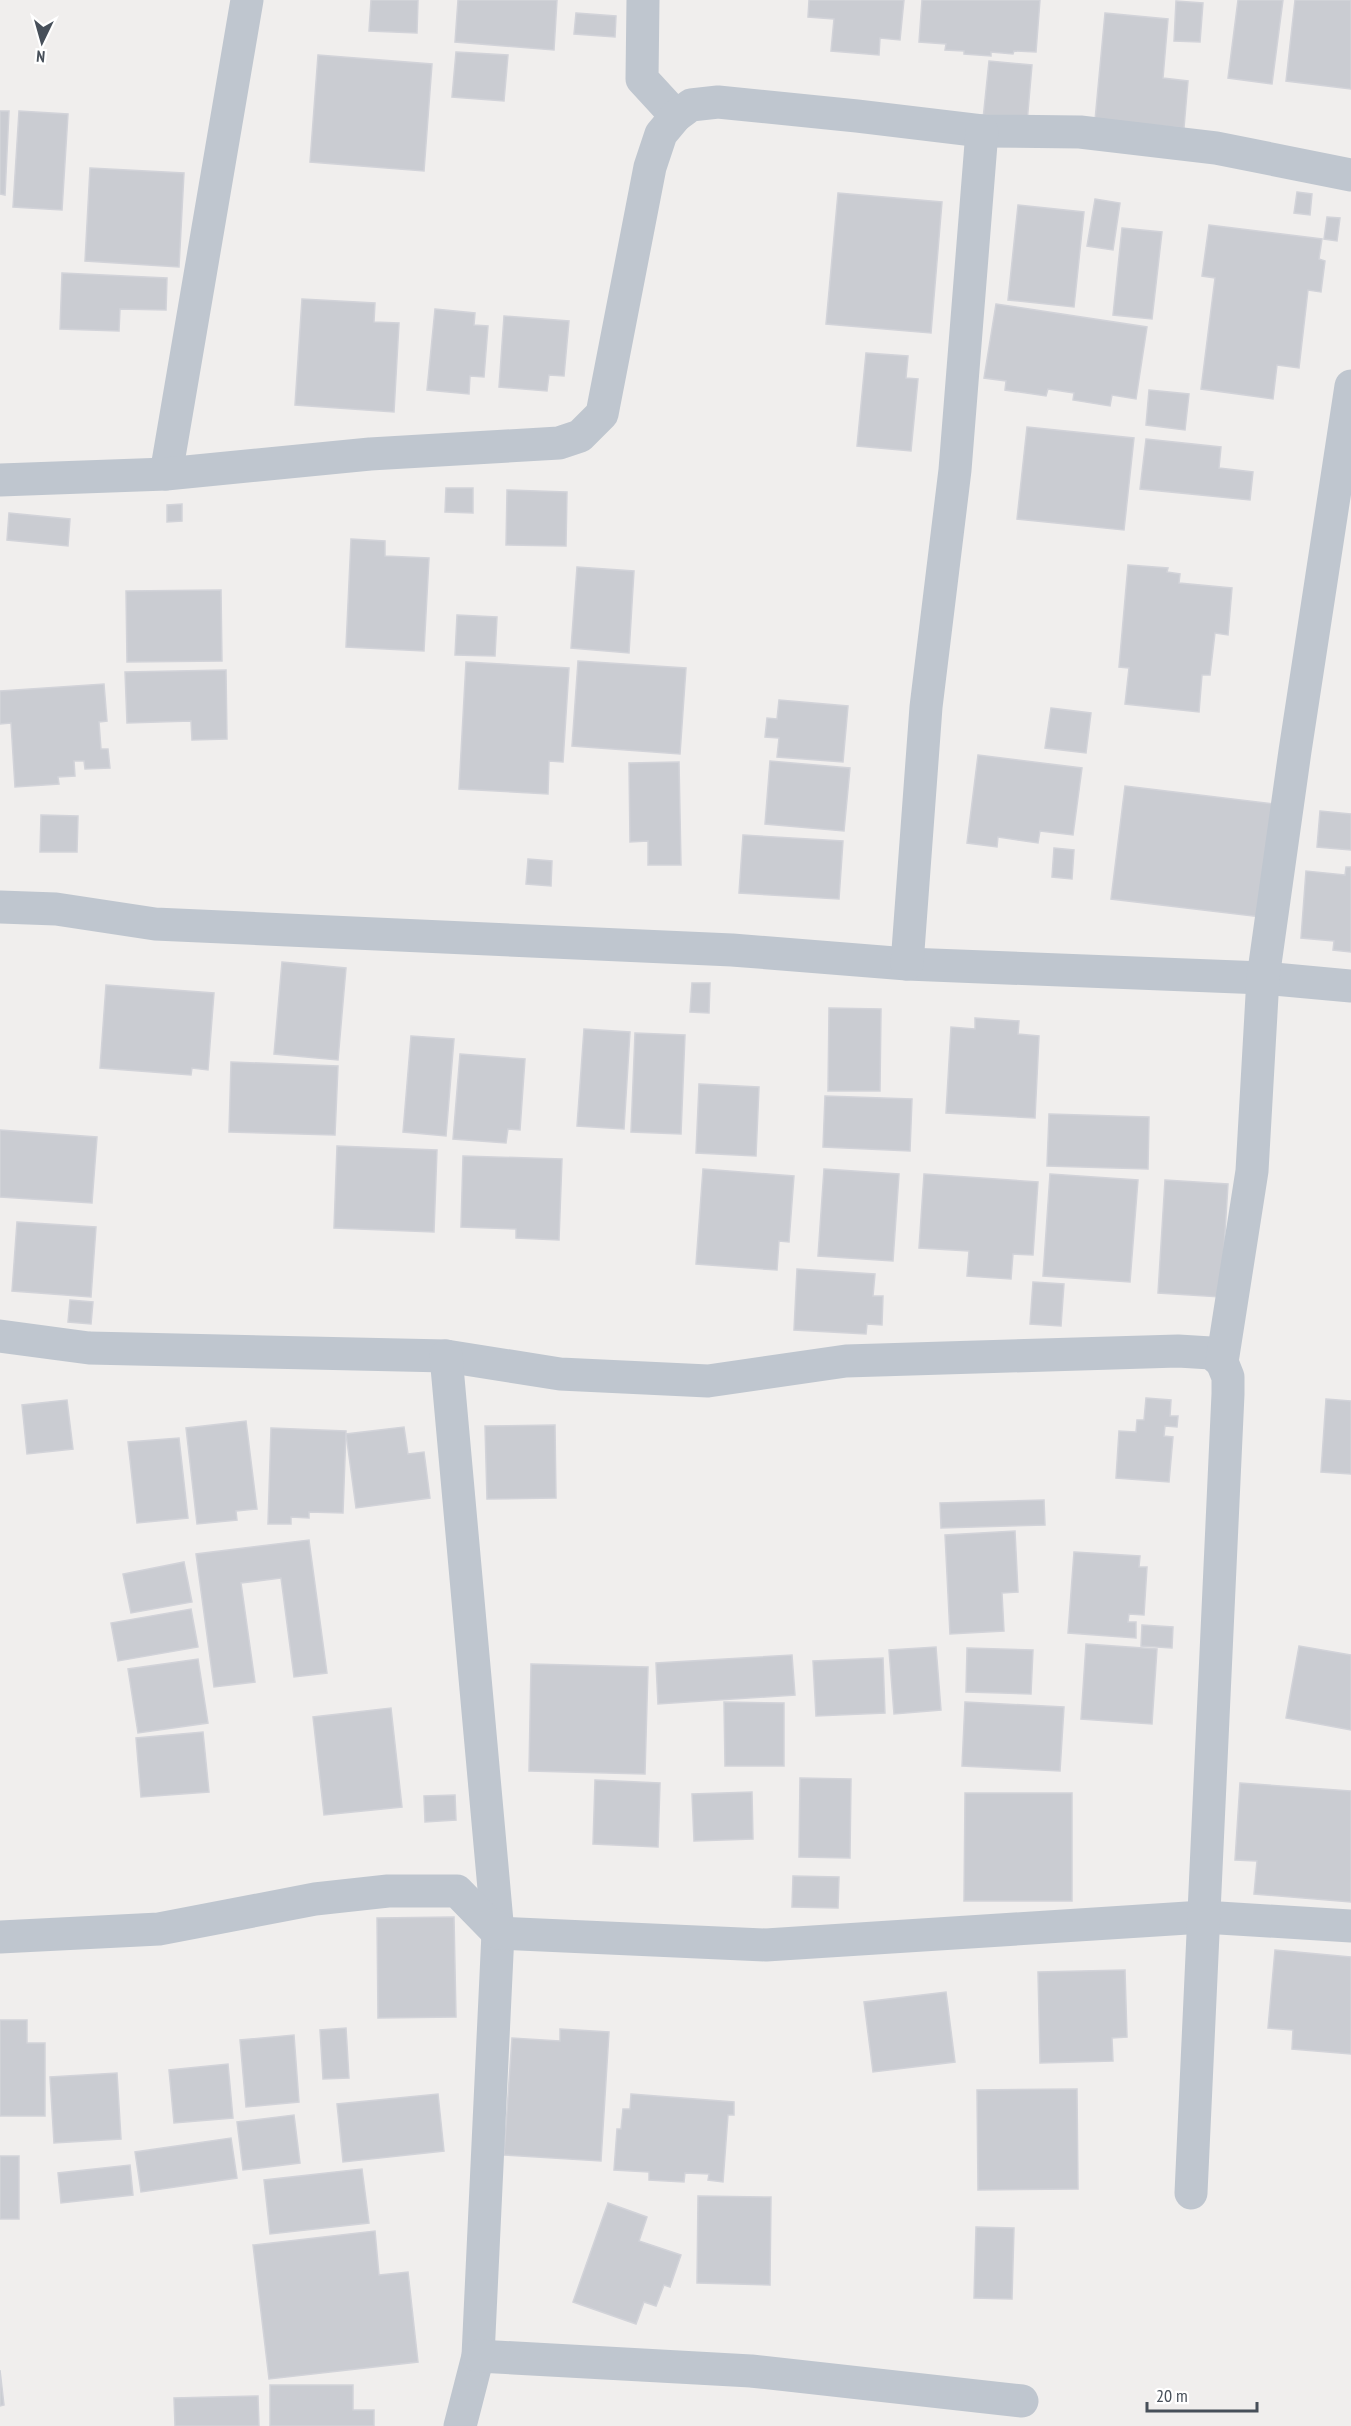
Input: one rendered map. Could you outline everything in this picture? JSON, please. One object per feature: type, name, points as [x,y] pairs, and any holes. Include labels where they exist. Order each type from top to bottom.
[{"type":"street","points":[[166,474],[247,0]]},
{"type":"street","points":[[644,0],[642,79],[676,116]]},
{"type":"street","points":[[0,480],[166,474],[370,454],[559,442],[580,436],[602,414],[650,167],[661,134],[676,116],[691,105],[718,102],[982,131],[1080,132],[1193,145],[1351,175]]},
{"type":"street","points":[[907,964],[926,707],[955,470],[982,131]]},
{"type":"street","points":[[1222,1362],[1252,1171],[1263,978],[1351,386]]},
{"type":"street","points":[[0,907],[56,909],[155,924],[732,950],[907,964],[1263,978],[1351,986]]},
{"type":"street","points":[[0,1336],[89,1348],[446,1356],[560,1374],[708,1381],[846,1361],[1178,1351],[1212,1353],[1222,1362],[1228,1377],[1228,1394],[1191,2193]]},
{"type":"street","points":[[446,1356],[498,1933],[478,2356],[460,2426]]},
{"type":"street","points":[[0,1937],[159,1929],[315,1899],[388,1891],[457,1891],[498,1933],[766,1946],[1203,1917],[1351,1926]]},
{"type":"street","points":[[478,2356],[751,2371],[1022,2401]]},
{"type":"building","points":[[371,0],[418,0],[417,33],[369,31]]},
{"type":"building","points":[[458,0],[557,0],[554,50],[455,42]]},
{"type":"building","points":[[809,0],[904,0],[900,40],[880,38],[879,55],[831,51],[834,19],[808,17]]},
{"type":"building","points":[[922,0],[1040,0],[1036,52],[1014,51],[1013,54],[991,52],[991,56],[964,54],[964,51],[945,50],[946,44],[919,42]]},
{"type":"building","points":[[1238,0],[1283,0],[1272,84],[1228,78]]},
{"type":"building","points":[[1295,0],[1351,0],[1351,89],[1286,81]]},
{"type":"building","points":[[1176,1],[1203,3],[1200,42],[1174,41]]},
{"type":"building","points":[[576,13],[616,16],[615,37],[574,34]]},
{"type":"building","points":[[1105,13],[1168,19],[1163,78],[1188,81],[1184,128],[1095,120]]},
{"type":"building","points":[[456,52],[508,55],[504,101],[452,97]]},
{"type":"building","points":[[318,55],[432,64],[424,171],[310,162]]},
{"type":"building","points":[[989,61],[1032,65],[1027,123],[983,119]]},
{"type":"building","points":[[0,111],[9,111],[5,195],[0,194]]},
{"type":"building","points":[[19,111],[68,114],[62,210],[13,207]]},
{"type":"building","points":[[90,168],[184,173],[179,267],[85,261]]},
{"type":"building","points":[[1297,192],[1312,194],[1310,215],[1294,213]]},
{"type":"building","points":[[838,193],[942,202],[931,333],[826,324]]},
{"type":"building","points":[[1095,199],[1120,203],[1113,250],[1087,246]]},
{"type":"building","points":[[1018,205],[1084,212],[1074,307],[1008,300]]},
{"type":"building","points":[[1327,217],[1340,218],[1337,241],[1324,239]]},
{"type":"building","points":[[1209,225],[1322,239],[1319,259],[1325,261],[1321,292],[1308,290],[1299,368],[1277,365],[1273,399],[1201,389],[1215,278],[1202,276]]},
{"type":"building","points":[[1122,228],[1162,232],[1152,319],[1113,315]]},
{"type":"building","points":[[62,273],[167,278],[166,310],[120,309],[119,331],[60,329]]},
{"type":"building","points":[[302,299],[375,303],[374,322],[399,323],[394,412],[295,405]]},
{"type":"building","points":[[996,304],[1147,327],[1136,399],[1112,395],[1110,406],[1073,400],[1074,393],[1048,389],[1046,396],[1005,390],[1006,381],[984,378]]},
{"type":"building","points":[[435,309],[475,313],[474,325],[488,326],[484,377],[470,376],[469,394],[427,390]]},
{"type":"building","points":[[504,316],[569,321],[564,376],[549,375],[547,391],[499,387]]},
{"type":"building","points":[[866,353],[908,356],[906,378],[918,379],[911,451],[857,446]]},
{"type":"building","points":[[1149,390],[1189,394],[1185,430],[1146,425]]},
{"type":"building","points":[[1027,427],[1134,438],[1124,530],[1017,519]]},
{"type":"building","points":[[1146,439],[1221,447],[1219,468],[1253,472],[1250,500],[1140,489]]},
{"type":"building","points":[[446,488],[473,488],[473,513],[445,512]]},
{"type":"building","points":[[507,490],[567,492],[566,546],[506,545]]},
{"type":"building","points":[[182,504],[182,521],[167,522],[167,505]]},
{"type":"building","points":[[9,513],[70,519],[68,546],[7,540]]},
{"type":"building","points":[[351,539],[385,541],[385,556],[429,558],[424,651],[346,647]]},
{"type":"building","points":[[1128,565],[1168,568],[1167,572],[1180,574],[1179,583],[1232,588],[1228,635],[1215,633],[1210,675],[1202,675],[1199,712],[1125,704],[1129,668],[1119,667]]},
{"type":"building","points":[[577,567],[634,571],[629,653],[571,648]]},
{"type":"building","points":[[221,590],[222,661],[127,662],[126,591]]},
{"type":"building","points":[[457,615],[497,617],[495,656],[455,655]]},
{"type":"building","points":[[578,661],[686,668],[680,754],[572,746]]},
{"type":"building","points":[[466,662],[569,668],[563,762],[549,761],[548,794],[459,789]]},
{"type":"building","points":[[226,670],[227,739],[192,740],[191,721],[127,723],[125,672]]},
{"type":"building","points":[[104,684],[107,721],[99,722],[101,749],[108,749],[110,768],[85,769],[84,761],[74,761],[75,776],[58,777],[59,784],[15,787],[11,723],[0,724],[0,691]]},
{"type":"building","points":[[779,700],[848,706],[843,762],[777,757],[779,738],[765,737],[767,718],[777,719]]},
{"type":"building","points":[[1051,708],[1091,713],[1086,753],[1045,748]]},
{"type":"building","points":[[978,755],[1082,768],[1073,835],[1040,831],[1038,843],[998,837],[997,847],[967,843]]},
{"type":"building","points":[[770,761],[850,768],[844,831],[765,824]]},
{"type":"building","points":[[679,762],[681,865],[648,865],[648,841],[630,842],[629,763]]},
{"type":"building","points":[[1125,786],[1274,804],[1261,917],[1111,899]]},
{"type":"building","points":[[1320,811],[1351,814],[1351,850],[1317,847]]},
{"type":"building","points":[[41,815],[78,816],[77,852],[40,852]]},
{"type":"building","points":[[743,835],[843,841],[839,899],[739,893]]},
{"type":"building","points":[[1054,848],[1074,850],[1072,879],[1052,877]]},
{"type":"building","points":[[528,859],[552,861],[551,886],[526,884]]},
{"type":"building","points":[[1346,867],[1351,867],[1351,952],[1333,950],[1334,941],[1301,938],[1306,871],[1345,875]]},
{"type":"building","points":[[282,962],[346,968],[338,1060],[274,1054]]},
{"type":"building","points":[[692,983],[710,983],[709,1013],[690,1012]]},
{"type":"building","points":[[106,985],[214,993],[208,1070],[192,1068],[191,1075],[100,1068]]},
{"type":"building","points":[[829,1008],[881,1009],[880,1091],[828,1091]]},
{"type":"building","points":[[975,1018],[1019,1021],[1018,1034],[1039,1036],[1035,1118],[946,1113],[951,1027],[975,1029]]},
{"type":"building","points":[[584,1029],[630,1032],[624,1129],[577,1126]]},
{"type":"building","points":[[635,1033],[685,1035],[681,1134],[631,1132]]},
{"type":"building","points":[[411,1036],[454,1039],[446,1136],[403,1132]]},
{"type":"building","points":[[460,1054],[525,1059],[520,1130],[508,1129],[506,1143],[453,1139]]},
{"type":"building","points":[[231,1062],[338,1066],[335,1135],[229,1132]]},
{"type":"building","points":[[699,1084],[759,1087],[756,1156],[696,1153]]},
{"type":"building","points":[[825,1096],[912,1099],[910,1151],[823,1147]]},
{"type":"building","points":[[1049,1114],[1149,1117],[1148,1169],[1047,1166]]},
{"type":"building","points":[[0,1130],[97,1137],[92,1203],[0,1197]]},
{"type":"building","points":[[337,1146],[437,1150],[434,1232],[334,1228]]},
{"type":"building","points":[[463,1156],[562,1159],[559,1240],[516,1238],[516,1229],[461,1227]]},
{"type":"building","points":[[703,1169],[794,1176],[789,1242],[779,1241],[777,1270],[696,1264]]},
{"type":"building","points":[[824,1169],[899,1174],[893,1261],[818,1256]]},
{"type":"building","points":[[924,1174],[1038,1182],[1033,1255],[1013,1254],[1011,1279],[967,1276],[969,1251],[919,1248]]},
{"type":"building","points":[[1050,1174],[1138,1180],[1130,1282],[1043,1276]]},
{"type":"building","points":[[1165,1180],[1228,1184],[1221,1297],[1158,1293]]},
{"type":"building","points":[[17,1222],[96,1227],[91,1297],[12,1291]]},
{"type":"building","points":[[797,1269],[875,1274],[873,1296],[883,1296],[882,1325],[867,1324],[866,1334],[794,1330]]},
{"type":"building","points":[[1033,1282],[1064,1284],[1061,1326],[1030,1324]]},
{"type":"building","points":[[70,1300],[93,1302],[91,1324],[68,1322]]},
{"type":"building","points":[[1146,1398],[1171,1400],[1170,1416],[1178,1416],[1177,1427],[1165,1426],[1164,1436],[1173,1437],[1169,1482],[1116,1478],[1119,1431],[1136,1432],[1137,1420],[1144,1420]]},
{"type":"building","points":[[1326,1399],[1351,1401],[1351,1474],[1321,1472]]},
{"type":"building","points":[[67,1400],[73,1449],[27,1454],[22,1405]]},
{"type":"building","points":[[246,1421],[257,1509],[236,1511],[237,1520],[197,1524],[186,1428]]},
{"type":"building","points":[[555,1425],[556,1498],[487,1499],[485,1426]]},
{"type":"building","points":[[404,1427],[408,1454],[424,1452],[430,1498],[356,1508],[346,1434]]},
{"type":"building","points":[[271,1428],[346,1431],[343,1513],[309,1512],[309,1518],[291,1517],[291,1524],[268,1524]]},
{"type":"building","points":[[179,1438],[188,1518],[137,1523],[128,1442]]},
{"type":"building","points":[[1044,1500],[1045,1525],[941,1528],[940,1503]]},
{"type":"building","points":[[1015,1531],[1018,1592],[1002,1593],[1004,1631],[950,1634],[945,1535]]},
{"type":"building","points":[[309,1540],[327,1673],[294,1677],[281,1578],[241,1583],[255,1682],[214,1687],[196,1554]]},
{"type":"building","points":[[1074,1552],[1140,1556],[1139,1567],[1147,1567],[1144,1615],[1129,1614],[1128,1622],[1136,1622],[1136,1638],[1068,1633]]},
{"type":"building","points":[[184,1562],[192,1602],[131,1613],[123,1574]]},
{"type":"building","points":[[191,1609],[198,1647],[118,1661],[111,1623]]},
{"type":"building","points":[[1142,1625],[1173,1627],[1172,1648],[1141,1646]]},
{"type":"building","points":[[1086,1644],[1157,1649],[1152,1724],[1081,1719]]},
{"type":"building","points":[[1299,1646],[1351,1655],[1351,1730],[1286,1718]]},
{"type":"building","points":[[936,1647],[941,1710],[894,1714],[889,1650]]},
{"type":"building","points":[[967,1648],[1033,1650],[1031,1694],[966,1692]]},
{"type":"building","points":[[792,1655],[795,1695],[658,1704],[656,1663]]},
{"type":"building","points":[[883,1658],[885,1713],[816,1716],[813,1661]]},
{"type":"building","points":[[198,1659],[208,1723],[138,1733],[128,1669]]},
{"type":"building","points":[[531,1664],[648,1667],[645,1774],[529,1771]]},
{"type":"building","points":[[724,1702],[784,1703],[784,1766],[725,1766]]},
{"type":"building","points":[[965,1702],[1064,1707],[1060,1771],[962,1766]]},
{"type":"building","points":[[391,1708],[402,1807],[324,1815],[313,1717]]},
{"type":"building","points":[[203,1732],[209,1792],[141,1797],[136,1738]]},
{"type":"building","points":[[800,1778],[851,1779],[850,1858],[799,1857]]},
{"type":"building","points":[[595,1780],[660,1783],[658,1847],[593,1844]]},
{"type":"building","points":[[1240,1783],[1351,1791],[1351,1902],[1254,1894],[1257,1861],[1235,1860]]},
{"type":"building","points":[[752,1792],[753,1839],[694,1841],[692,1794]]},
{"type":"building","points":[[965,1793],[1072,1793],[1072,1901],[964,1901]]},
{"type":"building","points":[[455,1795],[456,1820],[425,1822],[424,1796]]},
{"type":"building","points":[[793,1876],[839,1877],[838,1908],[792,1907]]},
{"type":"building","points":[[454,1917],[456,2017],[378,2018],[377,1918]]},
{"type":"building","points":[[1275,1950],[1351,1957],[1351,2054],[1292,2049],[1293,2030],[1268,2028]]},
{"type":"building","points":[[1125,1970],[1127,2037],[1112,2038],[1113,2061],[1040,2063],[1038,1972]]},
{"type":"building","points":[[946,1992],[955,2062],[873,2072],[864,2002]]},
{"type":"building","points":[[0,2020],[27,2020],[27,2043],[45,2043],[45,2116],[0,2116]]},
{"type":"building","points":[[346,2028],[349,2078],[323,2079],[320,2030]]},
{"type":"building","points":[[560,2029],[609,2032],[601,2161],[504,2155],[512,2038],[560,2041]]},
{"type":"building","points":[[294,2035],[299,2102],[246,2107],[240,2040]]},
{"type":"building","points":[[228,2064],[233,2118],[174,2123],[169,2070]]},
{"type":"building","points":[[117,2073],[121,2139],[54,2143],[50,2077]]},
{"type":"building","points":[[1077,2089],[1078,2189],[978,2190],[977,2090]]},
{"type":"building","points":[[438,2094],[444,2151],[343,2162],[337,2104]]},
{"type":"building","points":[[631,2094],[734,2102],[734,2115],[728,2115],[723,2182],[708,2180],[709,2174],[685,2173],[684,2182],[649,2180],[649,2172],[614,2170],[617,2129],[621,2129],[623,2109],[630,2109]]},
{"type":"building","points":[[294,2115],[300,2163],[243,2170],[237,2122]]},
{"type":"building","points":[[231,2138],[237,2178],[141,2192],[135,2152]]},
{"type":"building","points":[[0,2156],[19,2156],[19,2219],[0,2219]]},
{"type":"building","points":[[130,2165],[133,2195],[61,2203],[58,2173]]},
{"type":"building","points":[[362,2169],[369,2223],[270,2234],[264,2180]]},
{"type":"building","points":[[698,2196],[771,2197],[770,2285],[697,2283]]},
{"type":"building","points":[[608,2203],[647,2217],[639,2241],[681,2255],[670,2287],[664,2285],[656,2306],[644,2302],[636,2324],[573,2302]]},
{"type":"building","points":[[976,2227],[1014,2228],[1012,2299],[974,2298]]},
{"type":"building","points":[[375,2231],[379,2275],[408,2272],[418,2362],[269,2379],[253,2245]]},
{"type":"building","points":[[0,2370],[4,2405],[0,2406]]},
{"type":"building","points":[[270,2385],[353,2385],[353,2410],[374,2410],[374,2426],[270,2426]]},
{"type":"building","points":[[258,2396],[259,2426],[175,2426],[174,2398]]}]
